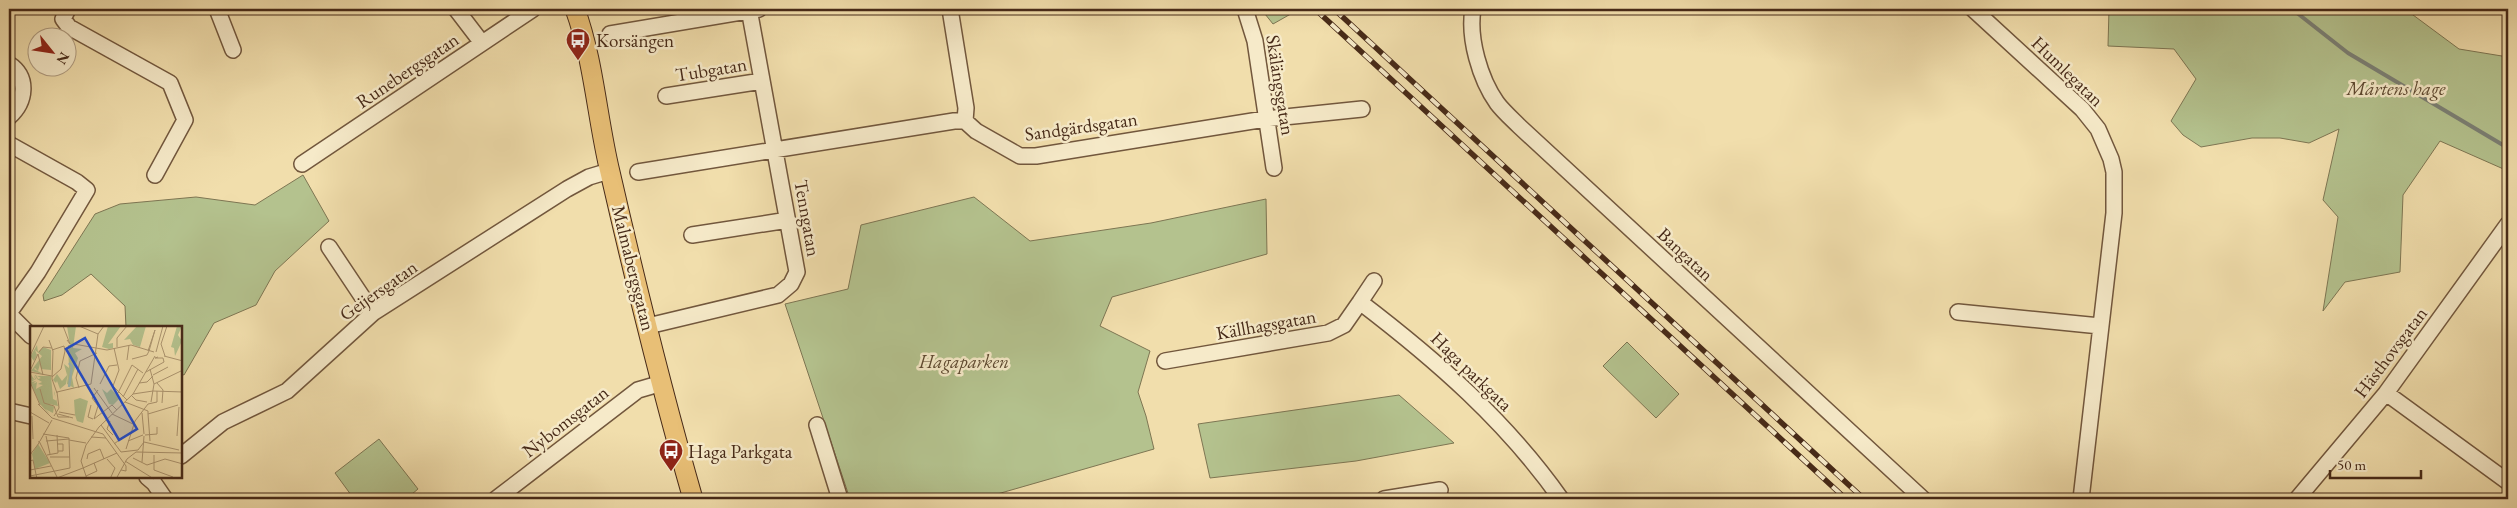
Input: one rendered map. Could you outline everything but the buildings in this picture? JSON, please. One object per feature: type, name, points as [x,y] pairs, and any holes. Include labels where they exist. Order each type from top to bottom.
[{"type":"main road","name":"Malmabergsgatan","points":[[575,9],[584,34],[609,171],[662,383],[694,499]]},
{"type":"main road","name":"Malmabergsgatan","points":[[584,9],[584,34]]},
{"type":"street","points":[[68,9],[63,20],[69,27],[170,83],[185,120],[155,175]]},
{"type":"street","points":[[217,9],[233,50]]},
{"type":"street","points":[[456,9],[482,43]]},
{"type":"street","name":"Runebergsgatan","points":[[302,164],[533,9]]},
{"type":"street","points":[[610,34],[753,9]]},
{"type":"street","name":"Tenngatan","points":[[648,326],[778,295],[791,284],[797,272],[776,149],[762,81],[753,9]]},
{"type":"street","points":[[638,172],[954,121],[965,121],[966,108],[950,9]]},
{"type":"street","name":"Skälängsgatan","points":[[1245,9],[1255,41],[1265,119],[1274,168]]},
{"type":"street","name":"Bangatan","points":[[1472,9],[1474,44],[1483,75],[1496,103],[1923,499]]},
{"type":"street","name":"Humlegatan","points":[[1973,9],[2082,109],[2098,129],[2111,160],[2114,181],[2114,213],[2081,499]]},
{"type":"street","points":[[9,64],[16,68],[23,84],[18,108],[9,117]]},
{"type":"street","name":"Tubgatan","points":[[666,96],[762,81]]},
{"type":"street","name":"Sandgärdsgatan","points":[[965,121],[976,131],[1020,156],[1036,156],[1265,119],[1362,109]]},
{"type":"street","points":[[9,144],[77,182],[87,190],[38,272],[9,314],[30,335]]},
{"type":"street","name":"Geijersgatan","points":[[182,455],[222,422],[287,391],[373,314],[567,189],[589,177],[609,171]]},
{"type":"street","points":[[692,235],[788,220]]},
{"type":"street","name":"Hästhovsgatan","points":[[2297,499],[2386,393],[2508,224]]},
{"type":"street","points":[[329,247],[373,314]]},
{"type":"street","points":[[1360,302],[1374,281]]},
{"type":"street","name":"Källhagsgatan","points":[[1165,361],[1328,333],[1344,325],[1360,302]]},
{"type":"street","name":"Haga parkgata","points":[[1360,302],[1420,348],[1474,397],[1544,475],[1561,499]]},
{"type":"street","points":[[1958,312],[2100,326]]},
{"type":"street","name":"Nybomsgatan","points":[[496,499],[638,390],[662,383]]},
{"type":"street","points":[[2386,393],[2508,482]]},
{"type":"street","points":[[9,411],[30,416]]},
{"type":"street","points":[[817,425],[840,499]]},
{"type":"street","points":[[154,479],[165,499]]},
{"type":"street","points":[[1384,499],[1440,490]]},
{"type":"green space","points":[[1261,9],[1294,9],[1296,11],[1273,24]]},
{"type":"green space","name":"Mårtens hage","points":[[2109,9],[2405,9],[2459,49],[2508,57],[2508,171],[2440,141],[2403,195],[2400,272],[2345,282],[2323,311],[2338,217],[2323,200],[2339,129],[2309,143],[2280,138],[2252,138],[2201,147],[2183,135],[2171,121],[2196,79],[2174,49],[2108,46]]},
{"type":"green space","points":[[303,175],[329,221],[275,271],[256,305],[214,323],[184,375],[182,374],[182,326],[126,326],[125,306],[91,274],[62,295],[44,301],[43,295],[95,214],[120,204],[196,197],[255,205]]},
{"type":"green space","name":"Hagaparken","points":[[974,197],[1030,241],[1151,223],[1266,199],[1267,254],[1112,297],[1100,326],[1150,351],[1138,392],[1154,449],[980,499],[850,499],[785,304],[848,289],[861,225]]},
{"type":"green space","points":[[1627,342],[1679,394],[1656,418],[1603,366]]},
{"type":"green space","points":[[1399,395],[1454,443],[1356,461],[1210,478],[1198,424]]},
{"type":"green space","points":[[379,439],[418,489],[406,499],[354,499],[335,473]]},
{"type":"waterway","points":[[2292,9],[2348,53],[2508,148]]},
{"type":"railway","points":[[1315,9],[1846,499]]},
{"type":"railway","points":[[1334,9],[1864,499]]},
{"type":"place","name":"Korsängen","points":[[578,61]]},
{"type":"place","name":"Haga Parkgata","points":[[671,472]]}]
